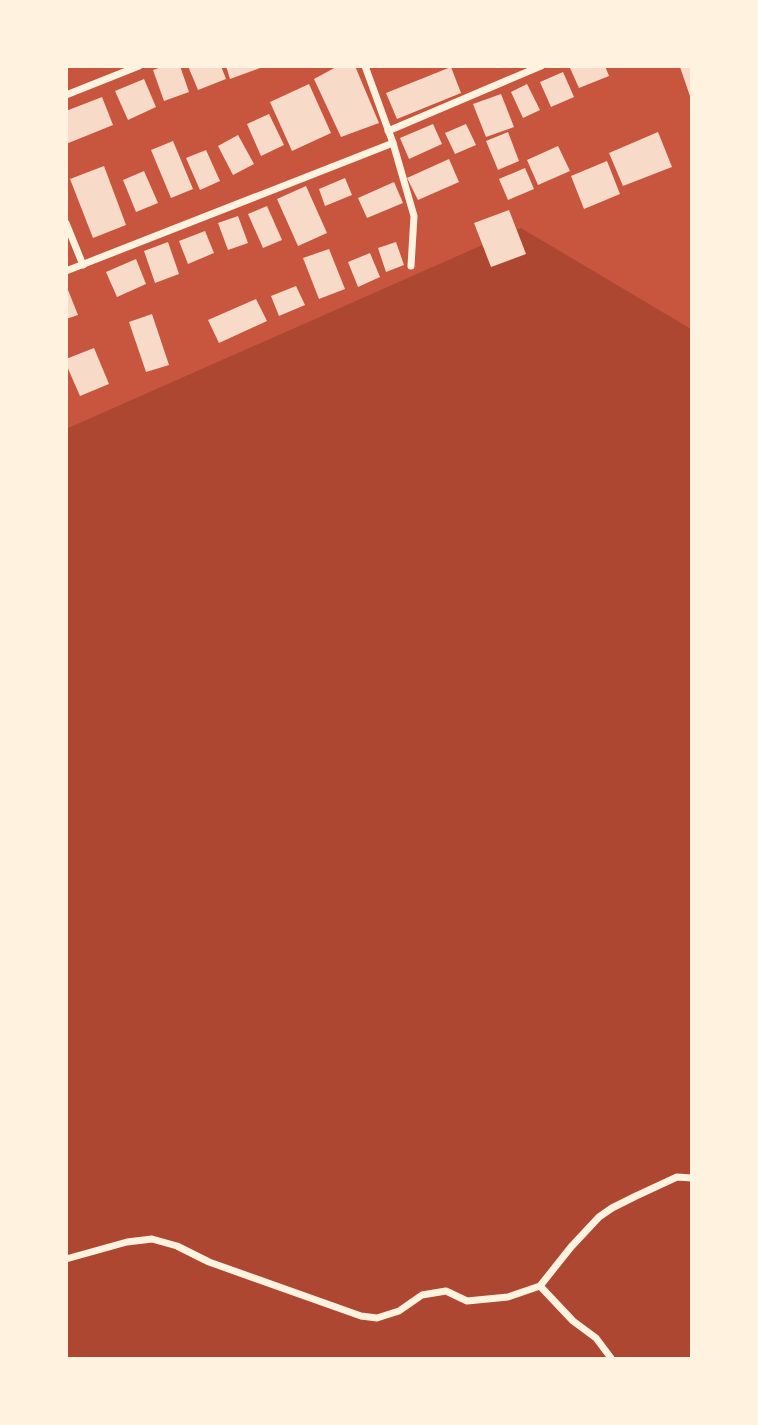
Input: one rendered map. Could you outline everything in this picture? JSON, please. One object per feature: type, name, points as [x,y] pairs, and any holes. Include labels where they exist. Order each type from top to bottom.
[{"type":"street","points":[[66,95],[139,66]]},
{"type":"street","points":[[365,66],[393,143],[414,216],[411,266]]},
{"type":"street","points":[[388,131],[541,66]]},
{"type":"street","points":[[66,271],[393,143]]},
{"type":"street","points":[[66,223],[83,265]]},
{"type":"street","points":[[66,1259],[127,1242],[152,1240],[177,1246],[208,1262],[361,1316],[377,1318],[399,1311],[422,1295],[446,1291],[467,1301],[508,1297],[540,1286],[598,1217],[667,1181],[677,1177],[691,1178]]},
{"type":"street","points":[[540,1286],[573,1321],[596,1338],[611,1359]]},
{"type":"shaded area","points":[[521,228],[691,329],[691,1358],[67,1358],[66,429]]},
{"type":"building","points":[[164,66],[180,66],[189,92],[164,101],[153,70]]},
{"type":"building","points":[[188,66],[221,66],[226,79],[198,90]]},
{"type":"building","points":[[226,66],[263,66],[263,67],[230,79]]},
{"type":"building","points":[[338,66],[355,66],[379,123],[341,137],[314,79]]},
{"type":"building","points":[[605,66],[609,76],[579,88],[570,68]]},
{"type":"building","points":[[692,66],[692,102],[680,67]]},
{"type":"building","points":[[451,67],[461,93],[397,119],[386,93]]},
{"type":"building","points":[[563,72],[574,97],[551,107],[540,82]]},
{"type":"building","points":[[144,79],[156,107],[128,120],[115,91]]},
{"type":"building","points":[[309,84],[331,133],[292,151],[270,102]]},
{"type":"building","points":[[527,84],[540,110],[523,118],[511,92]]},
{"type":"building","points":[[501,94],[514,127],[486,137],[473,104]]},
{"type":"building","points":[[102,97],[113,125],[66,144],[66,111]]},
{"type":"building","points":[[269,114],[284,145],[261,156],[247,124]]},
{"type":"building","points":[[433,124],[442,144],[409,159],[400,138]]},
{"type":"building","points":[[466,124],[476,145],[455,154],[445,133]]},
{"type":"building","points":[[508,132],[519,161],[498,170],[486,141]]},
{"type":"building","points":[[658,132],[672,167],[623,186],[609,153]]},
{"type":"building","points":[[238,135],[254,164],[233,175],[218,146]]},
{"type":"building","points":[[173,141],[193,189],[171,198],[151,150]]},
{"type":"building","points":[[558,146],[570,171],[538,185],[527,160]]},
{"type":"building","points":[[206,150],[220,181],[200,190],[186,158]]},
{"type":"building","points":[[449,159],[459,182],[418,200],[407,178]]},
{"type":"building","points":[[607,161],[620,194],[584,209],[571,176]]},
{"type":"building","points":[[104,166],[126,225],[93,238],[70,179]]},
{"type":"building","points":[[525,168],[534,189],[508,200],[499,179]]},
{"type":"building","points":[[144,171],[158,203],[136,212],[123,180]]},
{"type":"building","points":[[345,178],[352,195],[325,206],[319,189]]},
{"type":"building","points":[[394,182],[403,203],[367,218],[358,198]]},
{"type":"building","points":[[306,186],[327,233],[298,246],[277,199]]},
{"type":"building","points":[[267,206],[282,240],[263,248],[248,214]]},
{"type":"building","points":[[509,210],[526,254],[491,267],[474,223]]},
{"type":"building","points":[[238,216],[248,243],[228,250],[218,223]]},
{"type":"building","points":[[205,231],[214,253],[188,264],[179,241]]},
{"type":"building","points":[[168,242],[179,274],[155,283],[144,251]]},
{"type":"building","points":[[396,242],[404,265],[386,272],[378,248]]},
{"type":"building","points":[[329,249],[345,289],[319,299],[303,258]]},
{"type":"building","points":[[370,253],[380,277],[358,287],[348,262]]},
{"type":"building","points":[[136,259],[146,284],[117,297],[106,272]]},
{"type":"building","points":[[66,285],[78,315],[66,319]]},
{"type":"building","points":[[296,286],[305,305],[279,316],[271,296]]},
{"type":"building","points":[[256,299],[267,321],[219,343],[208,320]]},
{"type":"building","points":[[152,314],[169,365],[146,372],[129,322]]},
{"type":"building","points":[[94,348],[109,384],[80,396],[66,359]]}]
